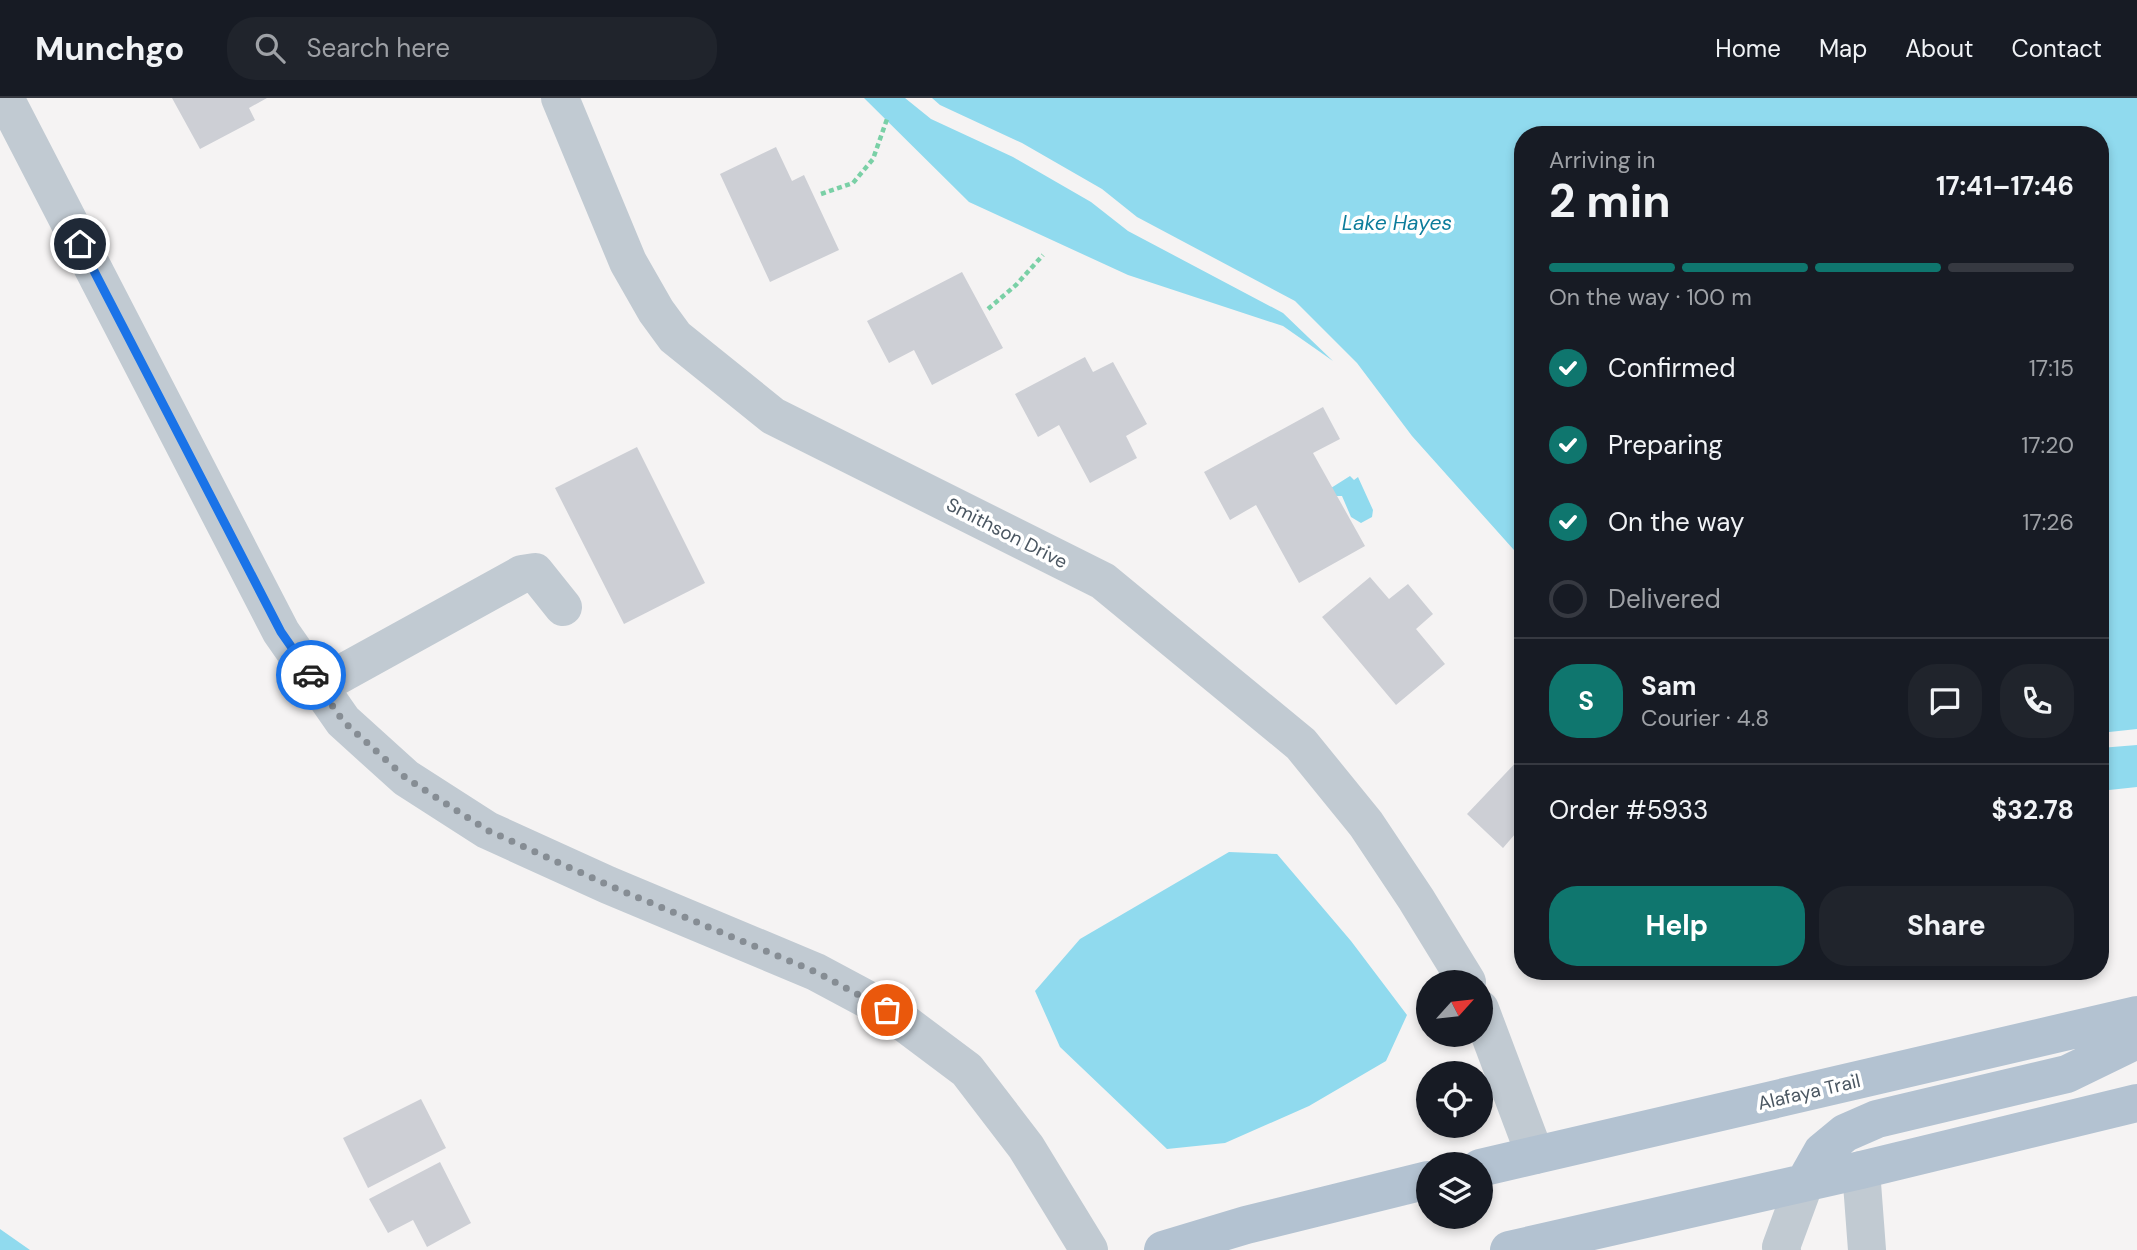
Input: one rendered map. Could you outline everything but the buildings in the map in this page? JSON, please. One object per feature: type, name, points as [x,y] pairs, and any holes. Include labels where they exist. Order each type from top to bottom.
[{"type":"main road","name":"Alafaya Trail","points":[[1493,1165],[2137,1015]]},
{"type":"main road","points":[[1805,1182],[1822,1152],[1845,1133],[1877,1119],[2067,1074],[2137,1040]]},
{"type":"main road","points":[[1509,1250],[1861,1170],[2137,1103]]},
{"type":"main road","points":[[1163,1250],[1246,1225],[1416,1183]]},
{"type":"street","points":[[5,98],[281,632],[343,721],[406,778],[487,830],[608,885],[816,972],[887,1010],[967,1070],[1026,1147],[1089,1250]]},
{"type":"street","name":"Smithson Drive","points":[[560,98],[628,262],[656,311],[675,337],[773,416],[1103,581],[1301,744],[1366,824],[1460,970]]},
{"type":"street","points":[[319,686],[522,575],[535,572],[563,607]]},
{"type":"street","points":[[1493,1044],[1535,1155]]},
{"type":"street","points":[[1861,1170],[1867,1250]]},
{"type":"street","points":[[1782,1250],[1805,1182]]},
{"type":"path","points":[[821,194],[853,183],[873,159],[887,120]]},
{"type":"path","points":[[988,309],[1016,285],[1043,255]]},
{"type":"water","points":[[864,98],[905,98],[931,119],[1013,157],[1091,202],[1128,231],[1283,313],[1333,361],[1283,326],[1128,275],[969,202]]},
{"type":"water","name":"Lake Hayes","points":[[932,98],[2137,98],[2137,729],[2109,732],[2109,126],[1514,126],[1514,550],[1412,436],[1357,363],[1295,301],[1137,217],[1102,189],[1022,143],[940,105]]},
{"type":"water","points":[[1350,476],[1354,480],[1358,477],[1373,510],[1372,517],[1361,523],[1351,517],[1342,496],[1335,496],[1331,488]]},
{"type":"water","points":[[2137,745],[2137,787],[2109,790],[2109,747]]},
{"type":"water","points":[[1229,852],[1277,854],[1351,941],[1407,1015],[1386,1061],[1309,1106],[1225,1143],[1167,1149],[1060,1047],[1035,991],[1080,939]]},
{"type":"water","points":[[0,1229],[30,1250],[0,1250]]},
{"type":"way so far","points":[[311,675],[343,721],[406,778],[487,830],[608,885],[816,972],[887,1010]]},
{"type":"route","points":[[80,244],[281,632],[311,675]]}]
